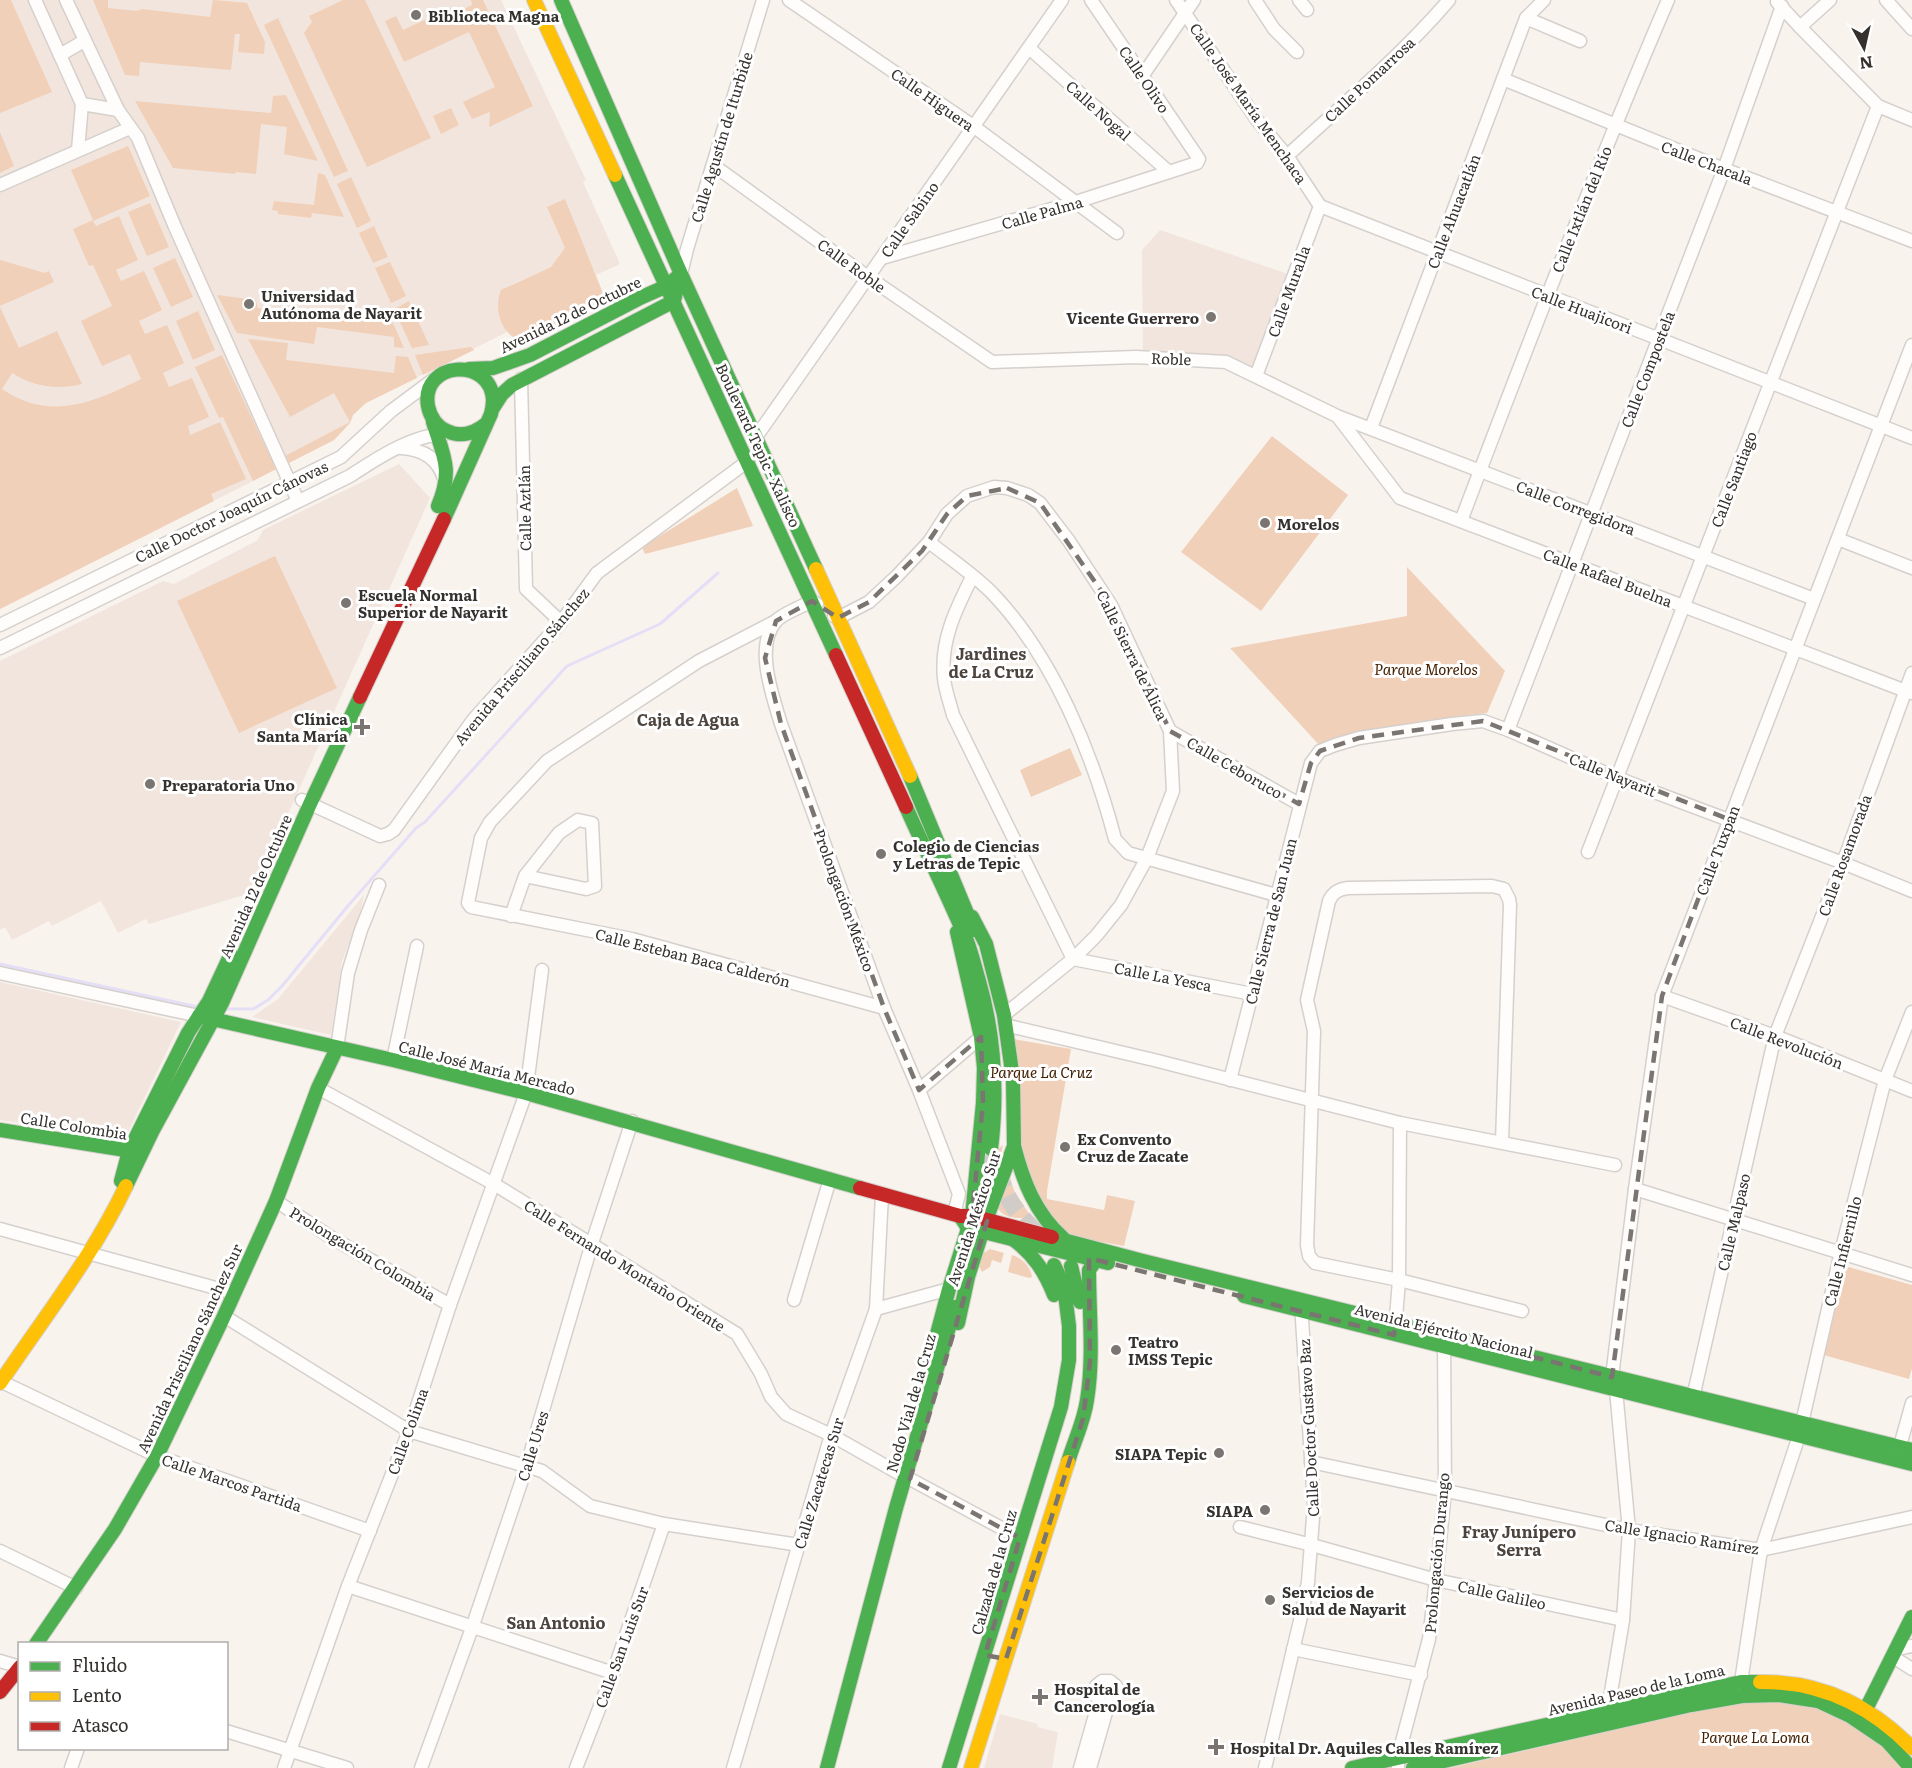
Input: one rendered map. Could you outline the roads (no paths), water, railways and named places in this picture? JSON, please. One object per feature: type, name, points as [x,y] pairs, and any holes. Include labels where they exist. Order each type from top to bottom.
[{"type":"main road","name":"Boulevard Tepic - Xalisco","points":[[534,0],[812,601],[956,902]]},
{"type":"main road","name":"Boulevard Tepic - Xalisco","points":[[561,0],[681,274],[920,797],[956,902]]},
{"type":"main road","name":"Avenida 12 de Octubre","points":[[306,802],[446,491],[447,464],[429,411],[428,393],[432,385],[446,372],[457,369],[493,368],[520,359],[667,286],[681,274]]},
{"type":"main road","points":[[674,302],[681,274]]},
{"type":"main road","name":"Avenida 12 de Octubre","points":[[488,418],[502,394],[521,379],[674,302]]},
{"type":"main road","name":"Avenida 12 de Octubre","points":[[0,1382],[114,1211],[210,1010],[261,891],[462,480],[494,403],[493,392],[488,382],[469,369]]},
{"type":"main road","points":[[432,420],[442,430],[456,435],[467,435],[477,431],[488,418]]},
{"type":"main road","points":[[956,902],[980,948],[991,983],[1001,1033],[1005,1085],[995,1148]]},
{"type":"main road","name":"Avenida México Sur","points":[[827,1768],[905,1476],[985,1226],[1014,1146],[1013,1079],[1004,1020],[986,944],[956,902]]},
{"type":"main road","name":"Avenida México Sur","points":[[905,1476],[964,1218],[978,1168],[984,1068],[981,1037],[956,902]]},
{"type":"main road","name":"Avenida 12 de Octubre","points":[[114,1211],[129,1151],[188,1034],[210,1010]]},
{"type":"main road","name":"Calle José María Mercado","points":[[210,1010],[337,1048],[393,1060],[632,1121],[964,1218]]},
{"type":"main road","name":"Avenida Prisciliano Sánchez Sur","points":[[37,1642],[115,1529],[157,1456],[276,1202],[318,1088],[337,1048]]},
{"type":"main road","name":"Calle Colombia","points":[[0,1130],[144,1152]]},
{"type":"main road","points":[[1014,1146],[1033,1202],[1048,1225],[1066,1241]]},
{"type":"main road","name":"Avenida Ejército Nacional","points":[[964,1218],[1014,1240],[1301,1305],[1614,1384],[1902,1452],[1912,1464]]},
{"type":"main road","name":"Avenida Ejército Nacional","points":[[985,1226],[1066,1241],[1301,1305]]},
{"type":"main road","points":[[1014,1240],[1036,1258],[1056,1302],[1058,1357],[1036,1480]]},
{"type":"main road","points":[[971,1768],[1083,1419],[1089,1389],[1089,1270],[1096,1260]]},
{"type":"main road","name":"Calzada de la Cruz","points":[[949,1768],[1066,1385],[1069,1360],[1067,1302],[1064,1286],[1054,1265]]},
{"type":"main road","points":[[1071,1266],[1081,1305],[1085,1365],[1079,1417],[1072,1449]]},
{"type":"main road","name":"Nodo Vial de la Cruz","points":[[896,1508],[955,1307]]},
{"type":"main road","points":[[1862,1716],[1912,1617]]},
{"type":"main road","points":[[985,1655],[1005,1659]]},
{"type":"main road","points":[[0,1692],[18,1670]]},
{"type":"main road","name":"Avenida Paseo de la Loma","points":[[1352,1768],[1398,1762],[1741,1682],[1792,1683],[1824,1690],[1862,1716],[1892,1730],[1912,1748]]},
{"type":"main road","name":"Avenida Paseo de la Loma","points":[[1413,1768],[1691,1705],[1759,1695],[1779,1695],[1818,1701],[1850,1716],[1862,1716],[1911,1768]]},
{"type":"street","points":[[35,0],[82,104],[78,150]]},
{"type":"street","points":[[66,0],[118,110],[138,138],[180,238],[298,501]]},
{"type":"street","name":"Calle Agustín de Iturbide","points":[[681,274],[763,0]]},
{"type":"street","name":"Calle Higuera","points":[[789,0],[802,4],[973,126],[1117,233]]},
{"type":"street","name":"Calle Sabino","points":[[756,437],[1062,0]]},
{"type":"street","name":"Calle Olivo","points":[[1091,0],[1199,159]]},
{"type":"street","name":"Calle José María Menchaca","points":[[1176,0],[1257,120],[1287,156],[1320,206]]},
{"type":"street","points":[[1143,75],[1194,0]]},
{"type":"street","points":[[1255,0],[1274,29],[1298,52]]},
{"type":"street","name":"Calle Pomarrosa","points":[[1287,156],[1381,70],[1449,0]]},
{"type":"street","points":[[1523,0],[1530,14],[1580,41]]},
{"type":"street","name":"Calle Ahuacatlán","points":[[1371,428],[1503,79],[1530,14],[1544,0]]},
{"type":"street","name":"Calle Ixtlán del Río","points":[[1461,521],[1546,295],[1614,125],[1668,0]]},
{"type":"street","points":[[1800,27],[1830,0]]},
{"type":"street","points":[[1886,0],[1912,29]]},
{"type":"street","points":[[1779,3],[1878,106],[1912,120]]},
{"type":"street","name":"Calle Compostela","points":[[1508,730],[1724,169],[1779,3]]},
{"type":"street","points":[[60,56],[84,41]]},
{"type":"street","name":"Calle Nogal","points":[[1029,48],[1169,172]]},
{"type":"street","name":"Calle Chacala","points":[[1503,79],[1724,169],[1912,241]]},
{"type":"street","points":[[82,104],[118,110]]},
{"type":"street","name":"Calle Santiago","points":[[1588,852],[1878,106]]},
{"type":"street","points":[[0,185],[130,128]]},
{"type":"street","name":"Calle Palma","points":[[882,258],[1076,202],[1169,172],[1197,162],[1199,159]]},
{"type":"street","name":"Calle Roble","points":[[713,165],[868,277],[992,362]]},
{"type":"street","name":"Calle Huajicori","points":[[1320,206],[1912,438]]},
{"type":"street","name":"Calle Muralla","points":[[1257,376],[1320,206]]},
{"type":"street","name":"Calle Tuxpan","points":[[1604,1726],[1609,1712],[1623,1620],[1629,1530],[1614,1384],[1635,1189],[1662,996],[1728,819],[1912,345]]},
{"type":"street","name":"Roble","points":[[992,362],[1136,357],[1226,362],[1338,416]]},
{"type":"street","name":"Calle Doctor Joaquín Cánovas","points":[[0,625],[340,457],[391,411],[428,382],[446,372]]},
{"type":"street","name":"Calle Aztlán","points":[[521,379],[526,589],[561,622]]},
{"type":"street","name":"Calle Corregidora","points":[[1338,416],[1814,599]]},
{"type":"street","name":"Calle Rafael Buelna","points":[[1338,416],[1400,498],[1908,692]]},
{"type":"street","name":"Calle Doctor Joaquín Cánovas","points":[[0,648],[350,476],[384,454],[436,434],[456,435]]},
{"type":"street","points":[[399,448],[414,450],[431,457],[443,476],[446,491]]},
{"type":"street","name":"Avenida Prisciliano Sánchez","points":[[306,802],[380,836],[394,830],[473,720],[561,622],[597,573],[748,461]]},
{"type":"street","name":"Calle Sierra de Álica","points":[[838,618],[869,602],[897,576],[929,542],[947,514],[967,496],[994,487],[1007,488],[1028,495],[1041,503],[1112,605],[1170,731],[1173,791],[1147,858],[1121,905],[1096,936],[1073,959],[1004,1020]]},
{"type":"street","points":[[212,520],[220,539]]},
{"type":"street","points":[[1838,539],[1912,568]]},
{"type":"street","points":[[929,542],[992,593],[1024,632],[1060,693],[1083,741],[1115,839],[1128,853],[1276,895]]},
{"type":"street","points":[[972,577],[952,618],[944,648],[944,679],[953,715],[1073,959]]},
{"type":"street","points":[[92,579],[101,597]]},
{"type":"street","points":[[776,621],[812,601],[838,618]]},
{"type":"street","name":"Calle Esteban Baca Calderón","points":[[776,621],[699,661],[547,761],[490,822],[481,838],[468,903],[471,907],[511,916],[632,939],[884,1008]]},
{"type":"street","name":"Prolongación México","points":[[776,621],[767,639],[765,657],[781,724],[884,1008],[959,1194],[964,1218]]},
{"type":"street","name":"Calle Rosamorada","points":[[1775,1036],[1908,692],[1912,673]]},
{"type":"street","name":"Calle Nayarit","points":[[1311,763],[1320,751],[1359,738],[1483,721],[1617,778],[1912,891]]},
{"type":"street","name":"Calle Ceboruco","points":[[1170,731],[1299,804]]},
{"type":"street","name":"Calle Sierra de San Juan","points":[[1230,1080],[1311,763]]},
{"type":"street","points":[[511,916],[525,876],[559,833],[578,820],[592,823],[595,886],[586,889],[525,876]]},
{"type":"street","points":[[337,1048],[348,973],[361,930],[379,885]]},
{"type":"street","points":[[1502,1142],[1510,905],[1508,894],[1499,887],[1341,889],[1331,896],[1307,1000],[1314,1030],[1307,1245],[1309,1256],[1315,1263],[1399,1280],[1522,1311]]},
{"type":"street","points":[[393,1060],[417,946]]},
{"type":"street","name":"Calle La Yesca","points":[[1073,959],[1252,994]]},
{"type":"street","name":"Calle Colima","points":[[284,1768],[348,1586],[409,1431],[450,1305],[526,1093],[542,970]]},
{"type":"street","name":"Calle José María Mercado","points":[[0,974],[210,1010]]},
{"type":"street","name":"Calle Revolución","points":[[1662,996],[1775,1036],[1912,1091]]},
{"type":"street","name":"Calle Infiernillo","points":[[1741,1682],[1761,1550],[1800,1429],[1841,1252],[1886,1080],[1912,1012]]},
{"type":"street","points":[[1004,1020],[1400,1123],[1615,1165]]},
{"type":"street","name":"Calle Malpaso","points":[[1692,1402],[1775,1036]]},
{"type":"street","points":[[919,1090],[981,1037]]},
{"type":"street","name":"Calle Fernando Montaño Oriente","points":[[318,1088],[494,1184],[737,1334],[761,1374],[771,1397],[786,1414],[831,1434],[1020,1538]]},
{"type":"street","name":"Calle Ures","points":[[421,1768],[472,1628],[526,1468],[592,1243],[632,1121]]},
{"type":"street","points":[[1395,1328],[1399,1280],[1400,1123]]},
{"type":"street","points":[[794,1300],[830,1179]]},
{"type":"street","points":[[1635,1189],[1912,1275]]},
{"type":"street","name":"Calle Zacatecas Sur","points":[[734,1768],[831,1434],[876,1309],[882,1195]]},
{"type":"street","name":"Prolongación Colombia","points":[[276,1202],[332,1238],[450,1305]]},
{"type":"street","points":[[0,1229],[234,1293]]},
{"type":"street","points":[[876,1309],[949,1290]]},
{"type":"street","name":"Calle Doctor Gustavo Baz","points":[[1264,1768],[1308,1582],[1312,1545],[1314,1505],[1301,1305]]},
{"type":"street","points":[[224,1316],[409,1431],[542,1471],[590,1506],[664,1524],[799,1545]]},
{"type":"street","name":"Prolongación Durango","points":[[1398,1762],[1429,1639],[1436,1581],[1445,1491],[1444,1341]]},
{"type":"street","name":"Calle Marcos Partida","points":[[0,1382],[157,1456],[370,1531]]},
{"type":"street","points":[[1902,1452],[1912,1403]]},
{"type":"street","name":"Calle Ignacio Ramírez","points":[[1311,1462],[1629,1530],[1761,1550],[1912,1517]]},
{"type":"street","name":"Calle San Luis Sur","points":[[576,1768],[613,1673],[664,1524]]},
{"type":"street","name":"Calle Galileo","points":[[1240,1527],[1436,1581],[1623,1620]]},
{"type":"street","points":[[0,1551],[76,1588]]},
{"type":"street","points":[[348,1586],[613,1673]]},
{"type":"street","points":[[1912,1646],[1895,1653],[1912,1669]]},
{"type":"street","points":[[1293,1649],[1420,1675]]},
{"type":"street","points":[[0,1661],[18,1666]]},
{"type":"street","points":[[228,1732],[347,1768]]},
{"type":"street","points":[[1080,1768],[1094,1738],[1090,1768]]},
{"type":"street","points":[[71,1768],[78,1750]]},
{"type":"waterway","points":[[226,1009],[253,1009],[268,1000],[282,986],[416,828],[425,822],[567,666],[660,624],[718,573]]},
{"type":"waterway","points":[[0,964],[198,1007]]},
{"type":"tunnel","points":[[976,1223],[991,1154]]},
{"type":"tunnel","points":[[998,1171],[1004,1190],[1014,1207],[1041,1238]]},
{"type":"place","name":"Biblioteca Magna","points":[[416,15]]},
{"type":"place","name":"Universidad Autónoma de Nayarit","points":[[249,304]]},
{"type":"place","name":"Vicente Guerrero","points":[[1211,317]]},
{"type":"place","name":"Morelos","points":[[1265,523]]},
{"type":"place","name":"Escuela Normal Superior de Nayarit","points":[[346,603]]},
{"type":"place","name":"Clínica Santa María","points":[[362,727]]},
{"type":"place","name":"Preparatoria Uno","points":[[150,784]]},
{"type":"place","name":"Colegio de Ciencias y Letras de Tepic","points":[[881,854]]},
{"type":"place","name":"Ex Convento Cruz de Zacate","points":[[1065,1147]]},
{"type":"place","name":"Teatro IMSS Tepic","points":[[1116,1350]]},
{"type":"place","name":"SIAPA Tepic","points":[[1219,1453]]},
{"type":"place","name":"SIAPA","points":[[1265,1510]]},
{"type":"place","name":"Servicios de Salud de Nayarit","points":[[1270,1600]]},
{"type":"place","name":"Hospital de Cancerología","points":[[1040,1697]]},
{"type":"place","name":"Hospital Dr. Aquiles Calles Ramírez","points":[[1216,1747]]},
{"type":"district","name":"Jardines de La Cruz","points":[[991,662]]},
{"type":"district","name":"Caja de Agua","points":[[688,719]]},
{"type":"district","name":"Fray Junípero Serra","points":[[1519,1540]]},
{"type":"district","name":"San Antonio","points":[[556,1622]]},
{"type":"park label","name":"Parque Morelos","points":[[1426,668]]},
{"type":"park label","name":"Parque La Cruz","points":[[1041,1071]]},
{"type":"park label","name":"Parque La Loma","points":[[1755,1736]]}]
